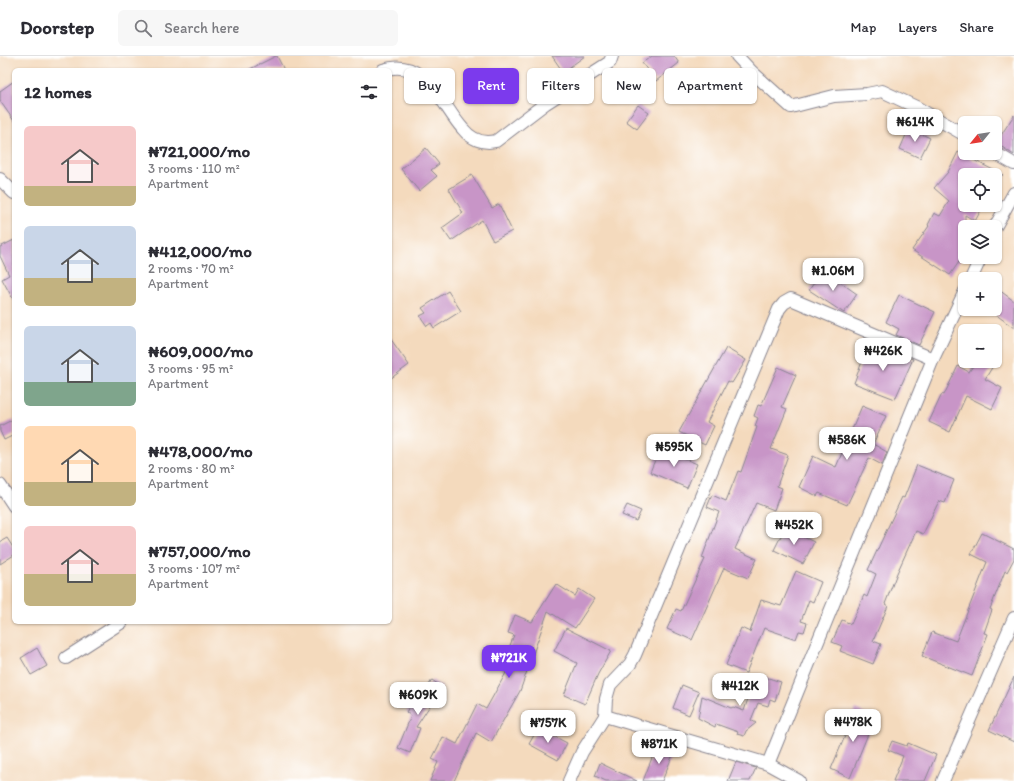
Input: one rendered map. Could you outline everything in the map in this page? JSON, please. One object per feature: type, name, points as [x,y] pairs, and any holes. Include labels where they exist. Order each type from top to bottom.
[{"type":"street","points":[[386,68],[393,62],[405,60],[417,65],[436,84],[462,129],[475,140],[487,143],[496,141],[546,103],[610,62],[612,56]]},
{"type":"street","points":[[737,56],[752,72],[792,107],[834,96],[867,94],[882,91],[916,107],[958,131]]},
{"type":"street","points":[[1002,157],[1014,164]]},
{"type":"street","points":[[0,179],[12,192]]},
{"type":"street","points":[[999,220],[1014,193]]},
{"type":"street","points":[[569,781],[582,752],[605,716],[606,699],[610,685],[630,664],[779,309],[784,303],[792,299],[933,359]]},
{"type":"street","points":[[768,764],[933,359],[958,306]]},
{"type":"street","points":[[0,485],[12,503]]},
{"type":"street","points":[[943,781],[1014,618]]},
{"type":"street","points":[[66,658],[119,624]]},
{"type":"street","points":[[605,716],[768,764],[799,781]]},
{"type":"building","points":[[276,56],[283,68],[252,68]]},
{"type":"building","points":[[552,56],[585,56],[568,68],[560,68]]},
{"type":"building","points":[[652,56],[674,56],[679,63],[673,68],[664,68],[664,75],[656,81],[656,68],[646,68],[642,63]]},
{"type":"building","points":[[12,82],[12,118],[0,101],[0,91]]},
{"type":"building","points":[[638,105],[649,113],[637,129],[626,121]]},
{"type":"building","points":[[1014,115],[1014,155],[1002,147],[1002,134]]},
{"type":"building","points":[[909,128],[930,138],[920,158],[900,149]]},
{"type":"building","points":[[426,148],[439,164],[431,170],[437,176],[419,191],[401,169]]},
{"type":"building","points":[[958,152],[958,160],[974,160],[989,168],[958,168],[958,212],[980,212],[976,220],[965,215],[965,220],[958,220],[958,263],[950,275],[912,250],[929,226],[928,225],[934,213],[940,216],[949,201],[934,188],[948,172]]},
{"type":"building","points":[[472,175],[492,208],[499,204],[512,231],[493,241],[482,220],[451,241],[442,228],[463,213],[449,189]]},
{"type":"building","points":[[12,241],[12,297],[2,279],[9,275],[0,256],[0,247]]},
{"type":"building","points":[[823,270],[857,294],[844,313],[809,290]]},
{"type":"building","points":[[448,291],[461,311],[434,328],[431,323],[427,326],[420,316],[426,313],[422,308]]},
{"type":"building","points":[[1002,292],[1014,301],[1014,328],[998,316],[1002,316]]},
{"type":"building","points":[[899,295],[935,312],[919,345],[896,335],[899,329],[886,322]]},
{"type":"building","points":[[392,341],[409,365],[392,378]]},
{"type":"building","points":[[861,346],[884,359],[889,349],[913,359],[895,399],[854,383],[863,359],[856,355]]},
{"type":"building","points":[[726,348],[746,360],[732,383],[728,381],[707,422],[714,426],[705,445],[679,432]]},
{"type":"building","points":[[958,366],[958,368],[962,368],[969,372],[972,368],[992,368],[985,379],[1002,388],[992,409],[966,396],[950,432],[929,422],[942,394],[944,395]]},
{"type":"building","points":[[778,367],[796,375],[782,407],[787,409],[771,449],[788,455],[777,486],[782,488],[774,510],[756,503],[735,549],[757,559],[748,578],[724,568],[692,640],[667,629],[676,609],[681,611],[705,559],[702,558],[719,512],[707,507],[712,495],[726,501],[738,471],[741,472],[757,427],[755,426],[758,418],[754,416],[758,405],[761,406]]},
{"type":"building","points":[[862,406],[886,416],[873,444],[887,452],[882,465],[869,458],[847,505],[819,493],[817,496],[799,487],[813,456],[836,467]]},
{"type":"building","points":[[12,420],[12,436],[4,440],[0,431],[0,426]]},
{"type":"building","points":[[660,448],[697,464],[687,488],[650,472]]},
{"type":"building","points":[[917,465],[954,480],[945,503],[939,501],[923,534],[916,531],[897,573],[885,604],[888,606],[873,641],[881,644],[873,664],[840,651],[842,646],[832,642],[842,620],[851,624],[864,595],[867,597],[876,574],[868,570],[902,497],[904,498]]},
{"type":"building","points":[[627,505],[641,511],[636,521],[622,515]]},
{"type":"building","points":[[785,528],[814,542],[803,564],[774,550]]},
{"type":"building","points":[[982,533],[1014,549],[1014,559],[1007,572],[1005,571],[990,609],[992,610],[984,633],[988,634],[972,676],[922,656],[932,632],[956,641],[987,562],[971,554]]},
{"type":"building","points":[[7,538],[12,546],[12,556],[0,564],[0,542]]},
{"type":"building","points":[[796,571],[821,582],[813,602],[809,600],[801,621],[807,623],[804,632],[799,631],[796,639],[764,628],[746,673],[726,665],[741,628],[750,632],[761,600],[781,606]]},
{"type":"building","points":[[556,584],[575,596],[579,589],[594,599],[575,628],[548,611],[520,691],[491,742],[476,733],[454,781],[430,781],[438,762],[432,759],[443,737],[457,744],[477,704],[486,709],[507,671],[501,669],[514,635],[508,633],[515,615],[532,622]]},
{"type":"building","points":[[566,628],[611,651],[598,674],[585,704],[564,695],[577,663],[554,651]]},
{"type":"building","points":[[37,648],[47,666],[31,675],[21,658]]},
{"type":"building","points":[[756,674],[781,682],[775,701],[770,699],[768,706],[758,703],[751,720],[756,723],[746,731],[744,736],[737,734],[738,732],[716,724],[715,727],[698,718],[702,696],[731,708],[733,707],[744,711]]},
{"type":"building","points":[[1014,677],[1014,742],[989,730]]},
{"type":"building","points":[[432,680],[442,687],[416,727],[420,728],[410,753],[398,748],[411,716],[406,712],[415,698],[420,700]]},
{"type":"building","points":[[682,685],[699,692],[689,715],[673,708]]},
{"type":"building","points":[[855,709],[875,717],[850,778],[831,769]]},
{"type":"building","points":[[538,728],[567,743],[558,760],[529,744]]},
{"type":"building","points":[[892,741],[907,746],[908,743],[936,755],[925,781],[893,781],[903,756],[888,750]]},
{"type":"building","points":[[657,745],[674,752],[662,781],[643,781]]},
{"type":"building","points":[[736,762],[756,768],[750,781],[728,781]]},
{"type":"building","points":[[600,763],[637,781],[606,781],[595,776]]}]
